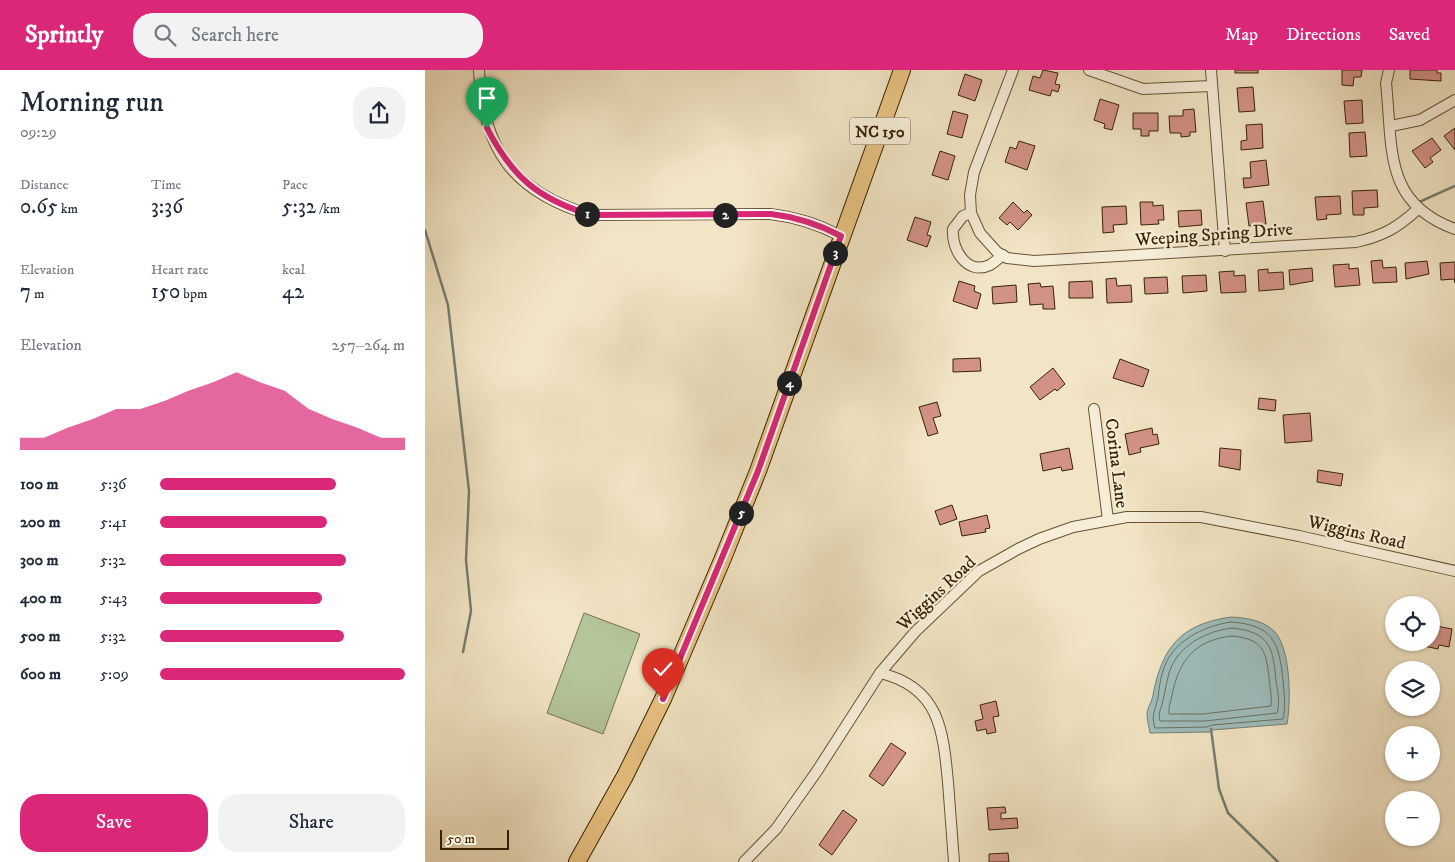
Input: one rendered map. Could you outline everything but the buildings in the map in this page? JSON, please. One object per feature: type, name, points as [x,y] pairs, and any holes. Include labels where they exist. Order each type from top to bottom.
[{"type":"main road","name":"NC 150","points":[[577,862],[632,762],[682,659],[758,471],[902,70]]},
{"type":"street","points":[[479,70],[480,93],[487,128],[500,153],[515,174],[539,193],[562,207],[591,215],[771,214],[791,216],[821,226],[841,236]]},
{"type":"street","points":[[971,213],[963,216],[955,223],[953,229],[955,250],[962,260],[973,266],[982,267],[990,265],[1003,255],[997,252],[980,233],[971,213],[970,196],[974,172],[1013,70]]},
{"type":"street","points":[[1089,70],[1143,89],[1211,86]]},
{"type":"street","points":[[1211,70],[1225,251]]},
{"type":"street","points":[[1389,70],[1386,83],[1394,165],[1400,186],[1418,209],[1438,223],[1455,229]]},
{"type":"street","points":[[1391,126],[1420,120],[1455,100]]},
{"type":"street","name":"Weeping Spring Drive","points":[[1003,255],[1034,261],[1356,242],[1380,236],[1402,223],[1418,209]]},
{"type":"street","name":"Corina Lane","points":[[1094,409],[1108,520]]},
{"type":"street","name":"Wiggins Road","points":[[744,862],[777,828],[880,673],[915,632],[979,571],[1017,549],[1056,533],[1108,520],[1154,516],[1218,520],[1455,571]]},
{"type":"street","points":[[880,673],[897,677],[920,691],[934,709],[944,738],[954,862]]},
{"type":"green space","points":[[584,613],[640,634],[603,734],[547,713]]},
{"type":"water","points":[[1231,617],[1260,622],[1275,632],[1280,640],[1289,676],[1287,724],[1212,730],[1210,732],[1150,733],[1147,712],[1157,678],[1168,651],[1187,632],[1199,625]]},
{"type":"waterway","points":[[1417,203],[1455,186]]},
{"type":"waterway","points":[[425,230],[448,305],[469,491],[466,560],[471,611],[463,652]]},
{"type":"waterway","points":[[1211,729],[1219,789],[1228,813],[1278,862]]},
{"type":"route","points":[[487,128],[500,153],[515,174],[539,193],[562,207],[591,215],[771,214],[791,216],[804,219],[841,236],[758,471],[682,659],[663,699]]}]
